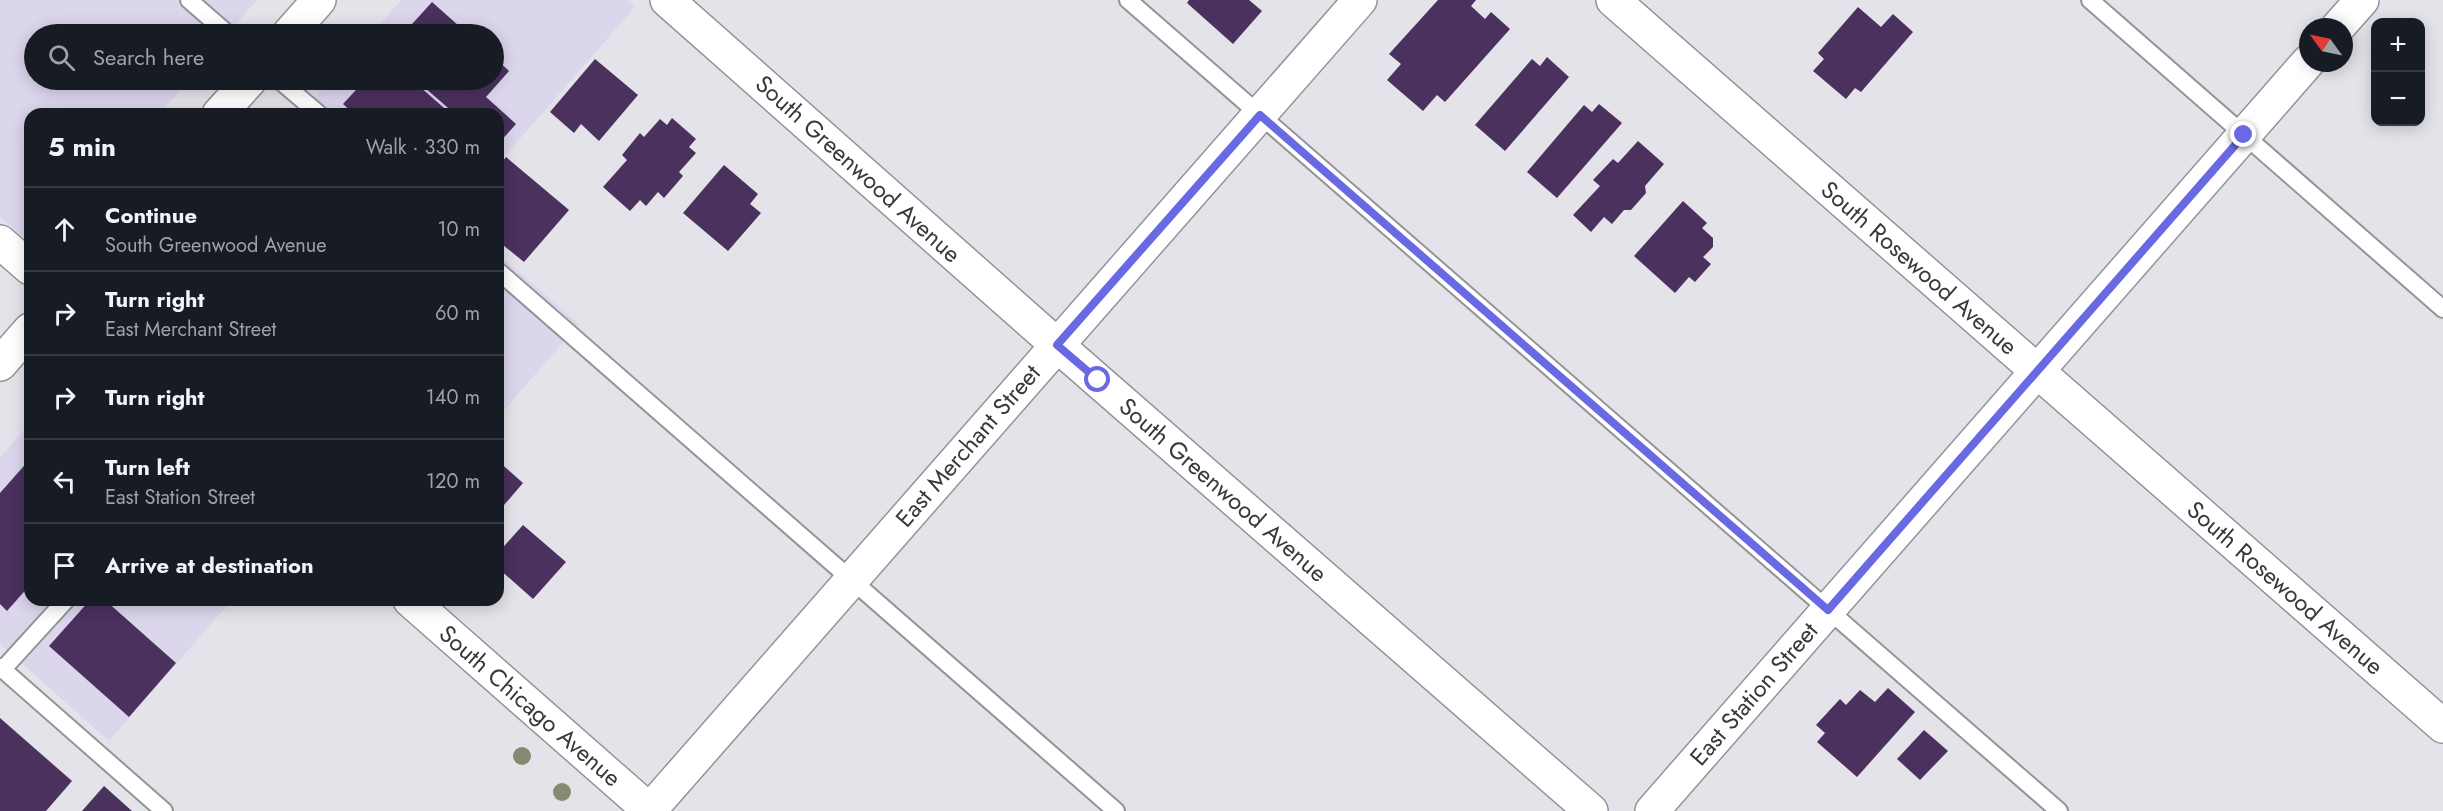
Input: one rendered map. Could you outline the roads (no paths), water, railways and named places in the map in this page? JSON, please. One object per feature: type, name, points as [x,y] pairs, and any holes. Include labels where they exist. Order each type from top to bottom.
[{"type":"street","points":[[298,24],[319,0]]},
{"type":"street","name":"South Greenwood Avenue","points":[[668,0],[1057,345],[1591,811]]},
{"type":"street","name":"East Merchant Street","points":[[649,811],[1360,0]]},
{"type":"street","name":"South Rosewood Avenue","points":[[1613,0],[2443,726]]},
{"type":"street","points":[[2346,18],[2362,0]]},
{"type":"street","name":"East Station Street","points":[[1652,811],[2299,72]]},
{"type":"street","points":[[224,108],[241,90]]},
{"type":"street","points":[[0,242],[24,263]]},
{"type":"street","points":[[0,364],[24,337]]},
{"type":"street","name":"South Chicago Avenue","points":[[417,606],[649,811]]},
{"type":"lane","points":[[189,0],[217,24]]},
{"type":"lane","points":[[1128,0],[2059,811]]},
{"type":"lane","points":[[2090,0],[2443,309]]},
{"type":"lane","points":[[291,90],[312,108]]},
{"type":"lane","points":[[504,276],[1116,811]]},
{"type":"lane","points":[[60,606],[1,668],[164,811]]}]
